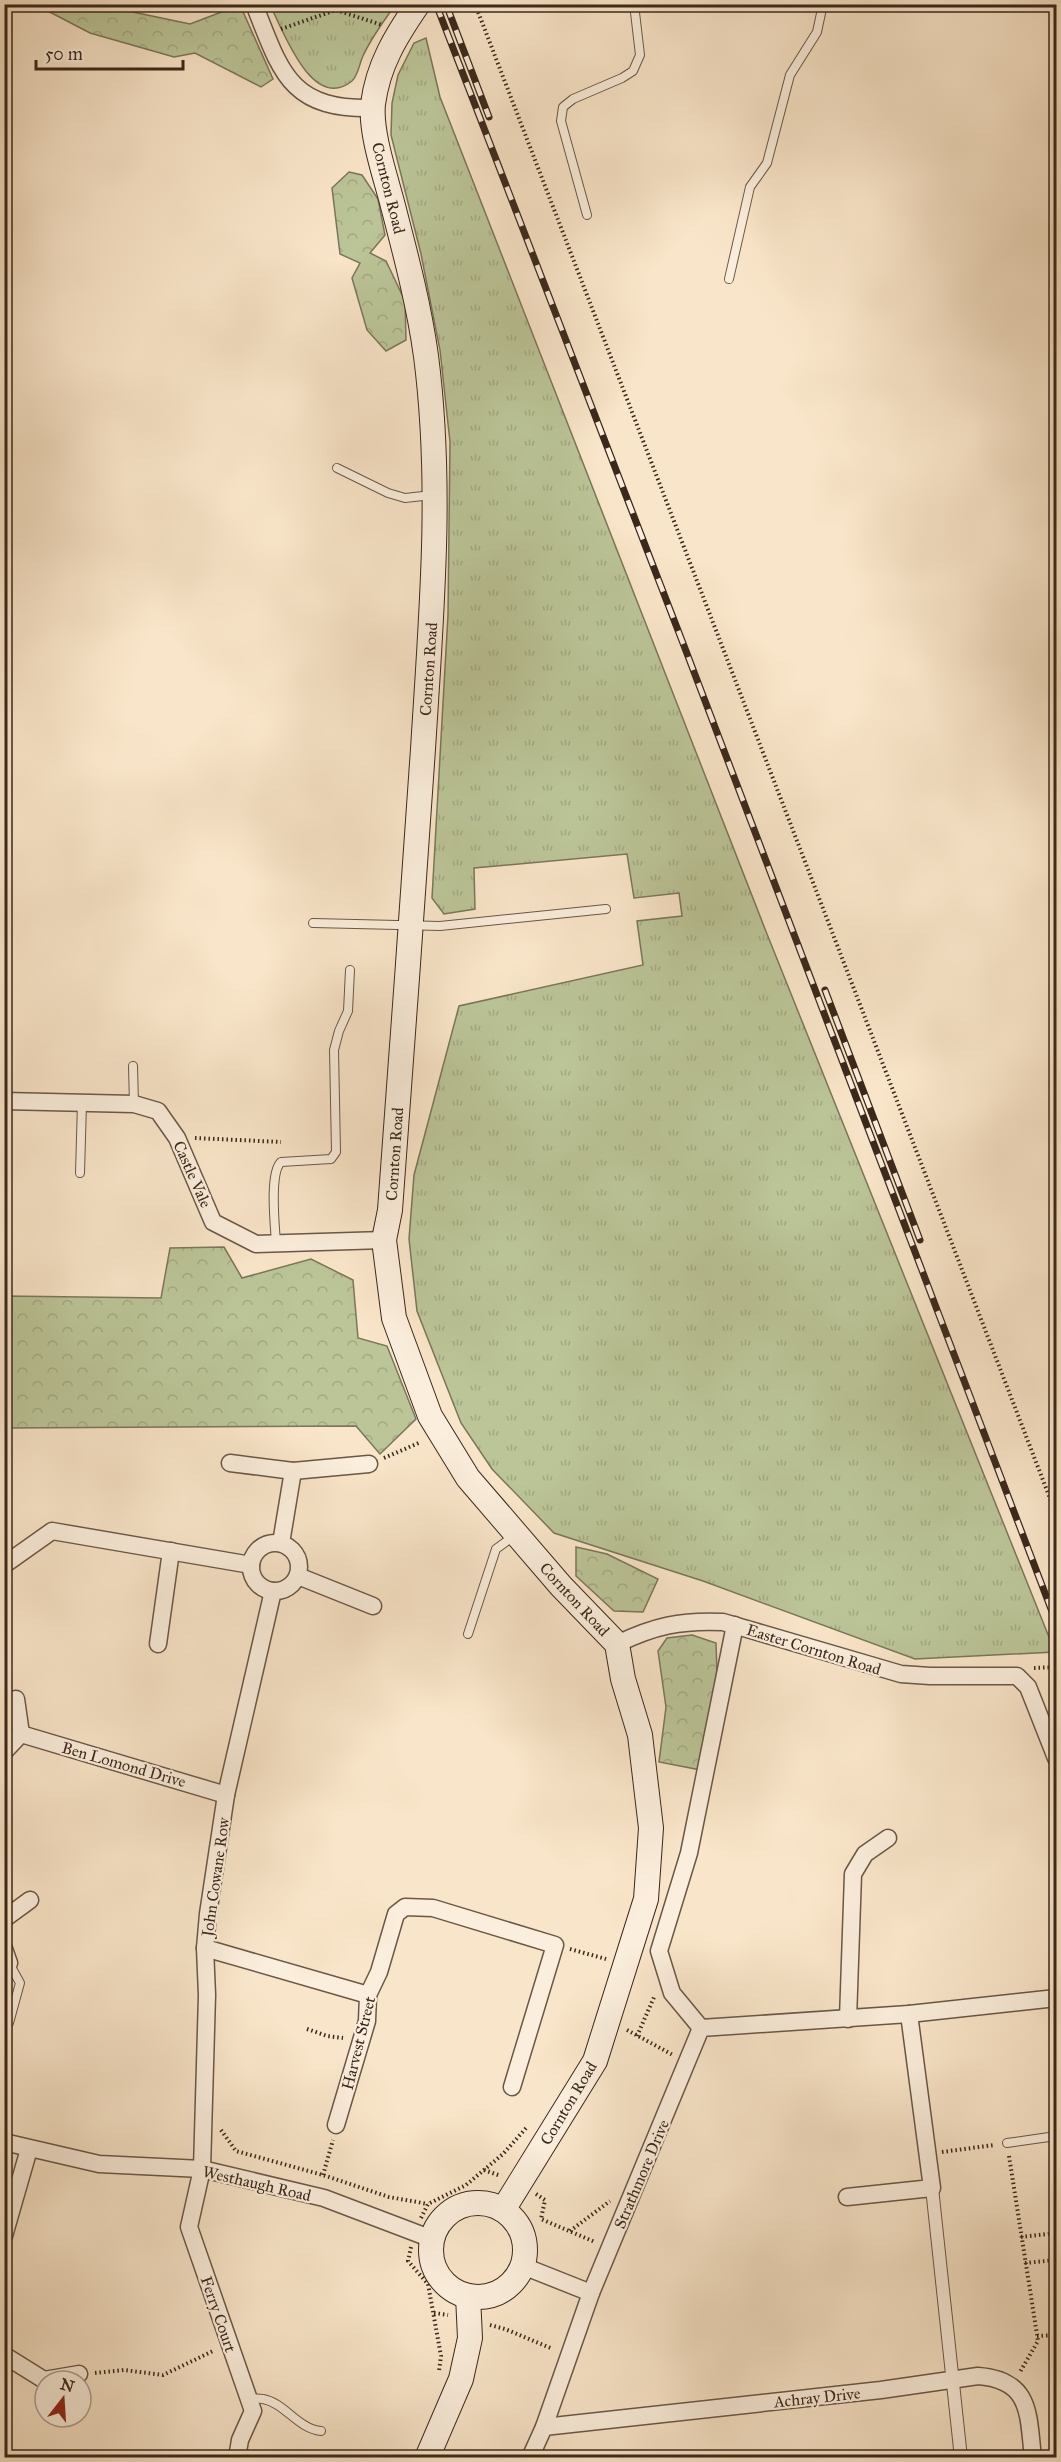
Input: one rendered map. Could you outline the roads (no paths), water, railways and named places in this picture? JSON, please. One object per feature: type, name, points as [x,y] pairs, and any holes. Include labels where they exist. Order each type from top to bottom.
[{"type":"main road","name":"Cornton Road","points":[[418,4],[400,30],[378,75],[373,108],[379,152],[412,276],[425,345],[431,397],[435,495],[432,616],[411,925],[390,1210],[384,1240],[394,1318],[430,1416],[468,1478],[515,1535],[617,1644],[623,1679],[640,1735],[651,1828],[645,1899],[595,2061],[503,2210]]},
{"type":"main road","points":[[427,2457],[461,2379],[470,2338],[469,2308],[438,2276],[423,2236],[462,2206],[482,2203],[503,2210],[519,2226],[524,2240],[525,2254],[523,2266],[512,2284],[497,2294],[484,2297],[469,2308]]},
{"type":"street","points":[[254,4],[286,77],[312,100],[330,105],[373,108]]},
{"type":"street","name":"Castle Vale","points":[[4,1101],[134,1104],[158,1111],[177,1138],[213,1222],[256,1244],[384,1240]]},
{"type":"street","points":[[230,1463],[293,1471],[369,1464]]},
{"type":"street","points":[[281,1543],[293,1471]]},
{"type":"street","points":[[4,1565],[52,1531],[251,1565]]},
{"type":"street","points":[[274,1542],[289,1546],[299,1559],[298,1576],[288,1588],[273,1591],[265,1589],[254,1580],[251,1565],[256,1552],[261,1547],[274,1542]]},
{"type":"street","points":[[158,1644],[171,1551]]},
{"type":"street","points":[[298,1576],[373,1606]]},
{"type":"street","name":"John Cowane Row","points":[[202,2169],[207,1995],[205,1948],[208,1914],[226,1795],[273,1591]]},
{"type":"street","name":"Easter Cornton Road","points":[[617,1644],[648,1629],[696,1621],[735,1625],[902,1674],[1017,1676],[1028,1687],[1056,1758]]},
{"type":"street","points":[[735,1625],[689,1853],[659,1951],[672,1993],[701,2028],[909,2014],[1056,1998]]},
{"type":"street","points":[[4,1752],[21,1734],[16,1699]]},
{"type":"street","name":"Ben Lomond Drive","points":[[21,1734],[226,1795]]},
{"type":"street","points":[[848,2019],[854,1874],[865,1854],[888,1838]]},
{"type":"street","points":[[4,1919],[30,1900]]},
{"type":"street","name":"Harvest Street","points":[[336,2125],[367,2021],[368,1995],[379,1972],[396,1914],[405,1907],[433,1908],[555,1945],[512,2087]]},
{"type":"street","points":[[205,1948],[368,1995]]},
{"type":"street","points":[[909,2014],[932,2188],[961,2457]]},
{"type":"street","name":"Strathmore Drive","points":[[530,2457],[544,2427],[591,2294],[701,2028]]},
{"type":"street","name":"Westhaugh Road","points":[[4,2142],[99,2164],[202,2169],[324,2198],[423,2236]]},
{"type":"street","points":[[4,2236],[29,2149]]},
{"type":"street","name":"Ferry Court","points":[[202,2169],[189,2227],[253,2411],[240,2440],[237,2457]]},
{"type":"street","points":[[847,2197],[932,2188]]},
{"type":"street","points":[[523,2266],[591,2294]]},
{"type":"street","points":[[4,2355],[33,2373]]},
{"type":"street","name":"Achray Drive","points":[[544,2427],[881,2390],[978,2376],[992,2377],[1012,2386],[1021,2394],[1027,2406],[1033,2457]]},
{"type":"lane","points":[[587,215],[561,121],[563,107],[573,99],[633,71],[640,55],[634,4]]},
{"type":"lane","points":[[729,279],[750,187],[767,163],[790,75],[817,32],[823,4]]},
{"type":"lane","points":[[337,468],[388,493],[405,498],[435,495]]},
{"type":"lane","points":[[313,922],[440,926],[606,909]]},
{"type":"lane","points":[[276,1243],[274,1181],[278,1165],[281,1162],[331,1159],[336,1152],[334,1050],[348,1011],[350,970]]},
{"type":"lane","points":[[133,1066],[134,1104]]},
{"type":"lane","points":[[80,1173],[82,1103]]},
{"type":"lane","points":[[468,1634],[496,1549],[515,1535]]},
{"type":"lane","points":[[7,1956],[20,1983],[9,2023]]},
{"type":"lane","points":[[1007,2143],[1056,2136]]},
{"type":"lane","points":[[249,2398],[265,2399],[314,2430],[321,2431]]},
{"type":"railway","points":[[436,4],[686,651],[1056,1622]]},
{"type":"railway","points":[[446,4],[489,117]]},
{"type":"railway","points":[[825,990],[920,1240]]}]
